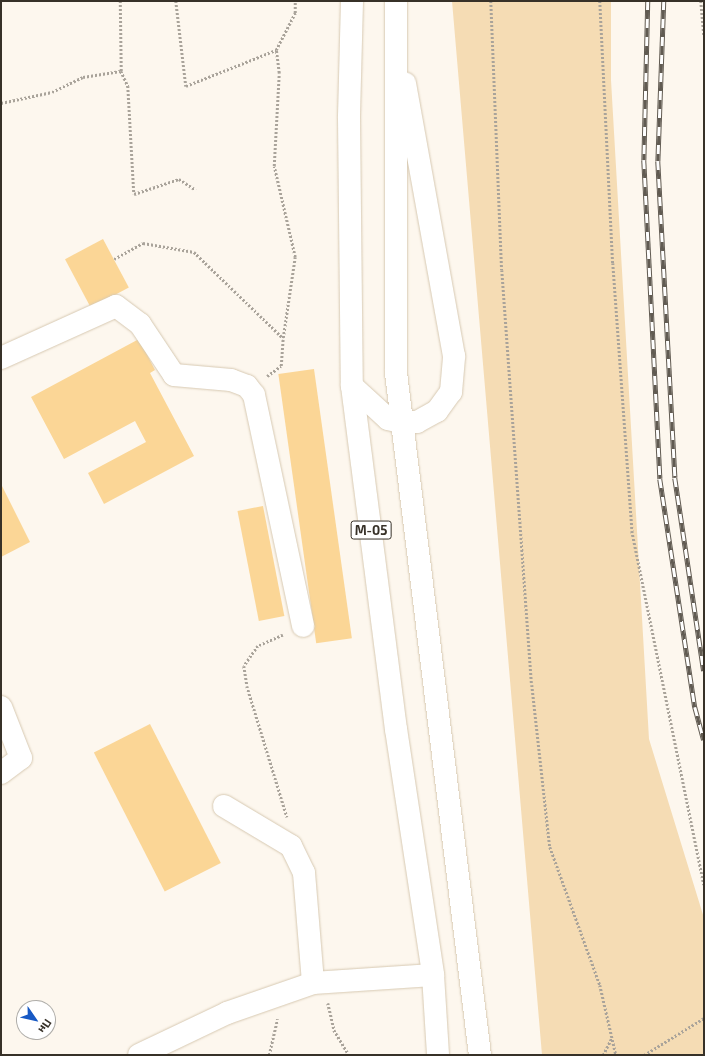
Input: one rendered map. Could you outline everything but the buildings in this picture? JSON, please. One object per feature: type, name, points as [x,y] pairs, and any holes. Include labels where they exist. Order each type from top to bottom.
[{"type":"main road","name":"М-05","points":[[352,1],[349,118],[352,386],[396,729],[433,975],[438,1055]]},
{"type":"main road","points":[[396,1],[396,373],[480,1055]]},
{"type":"main road","points":[[352,386],[388,418],[401,422],[417,422],[437,411],[451,392],[454,356],[395,34],[402,1]]},
{"type":"main road","points":[[1,358],[116,306],[140,324],[174,375],[231,380],[247,386],[254,395],[303,626]]},
{"type":"main road","points":[[1,707],[18,742],[21,758],[1,773]]},
{"type":"main road","points":[[224,806],[292,846],[304,873],[319,983]]},
{"type":"main road","points":[[139,1055],[227,1013],[286,992],[319,983],[433,975]]},
{"type":"path","points":[[120,1],[121,71],[128,86],[134,194],[180,179],[196,190]]},
{"type":"path","points":[[176,1],[186,86],[276,50]]},
{"type":"path","points":[[254,395],[264,378],[281,366],[283,338],[295,256],[274,166],[279,74],[276,50],[295,13],[295,1]]},
{"type":"path","points":[[490,1],[502,270],[532,685],[550,847],[600,985],[616,1055]]},
{"type":"path","points":[[600,1],[613,263],[632,531],[704,885]]},
{"type":"path","points":[[701,1],[704,34]]},
{"type":"path","points":[[1,103],[52,92],[83,77],[121,71]]},
{"type":"path","points":[[114,260],[144,243],[194,252],[283,338]]},
{"type":"path","points":[[288,821],[247,686],[244,666],[258,646],[303,626]]},
{"type":"path","points":[[319,983],[334,1030],[349,1055]]},
{"type":"path","points":[[269,1055],[286,992]]},
{"type":"path","points":[[644,1055],[704,1018]]},
{"type":"path","points":[[603,1055],[612,1037]]},
{"type":"shaded area","points":[[452,1],[611,1],[611,80],[649,739],[704,918],[704,1055],[542,1055]]},
{"type":"railway","points":[[648,1],[644,160],[660,479],[695,707],[704,740]]},
{"type":"railway","points":[[664,1],[658,161],[675,478],[704,671]]}]
